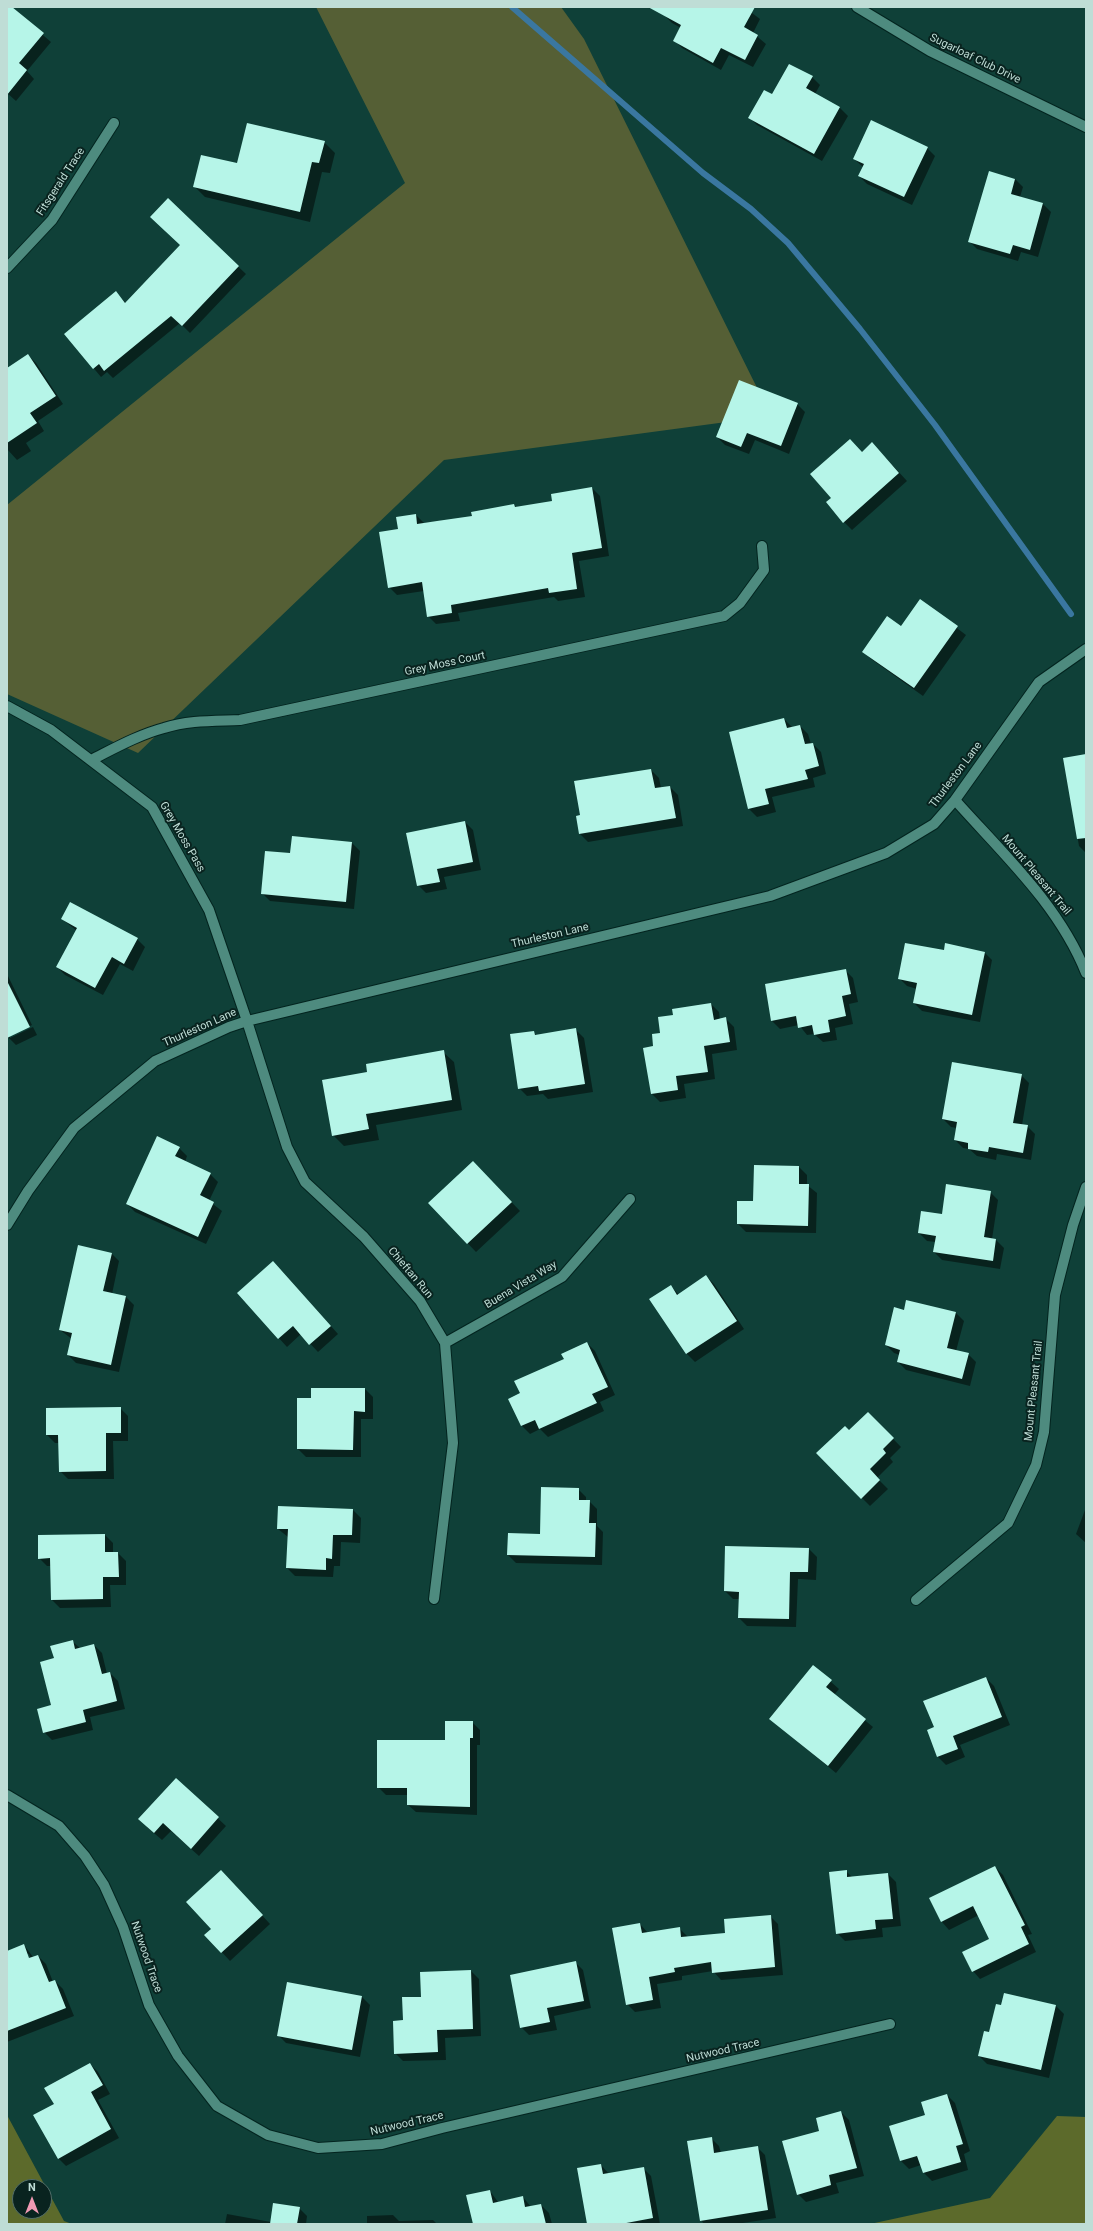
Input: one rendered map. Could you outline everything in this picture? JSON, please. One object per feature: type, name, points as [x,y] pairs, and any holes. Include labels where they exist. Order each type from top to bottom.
[{"type":"street","name":"Sugarloaf Club Drive","points":[[857,7],[930,51],[1086,127]]},
{"type":"street","name":"Fitsgerald Trace","points":[[7,268],[52,220],[114,123]]},
{"type":"street","name":"Grey Moss Court","points":[[91,760],[130,740],[164,727],[189,722],[240,720],[724,616],[740,603],[764,570],[762,546]]},
{"type":"street","name":"Thurleston Lane","points":[[7,1225],[28,1191],[74,1128],[154,1061],[229,1027],[247,1021],[770,896],[886,853],[934,824],[955,800],[1039,682],[1086,649]]},
{"type":"street","name":"Grey Moss Pass","points":[[7,706],[51,730],[152,807],[209,910],[247,1021]]},
{"type":"street","name":"Mount Pleasant Trail","points":[[955,800],[1055,914],[1078,953],[1086,973]]},
{"type":"street","name":"Chieftan Run","points":[[247,1021],[286,1146],[305,1182],[364,1237],[420,1302],[445,1343],[453,1443],[434,1599]]},
{"type":"street","name":"Mount Pleasant Trail","points":[[916,1600],[1008,1523],[1036,1465],[1044,1432],[1055,1295],[1073,1225],[1086,1187]]},
{"type":"street","name":"Buena Vista Way","points":[[445,1343],[562,1277],[630,1199]]},
{"type":"street","name":"Nutwood Trace","points":[[7,1795],[58,1826],[85,1856],[104,1885],[123,1926],[150,2005],[178,2056],[217,2106],[268,2135],[318,2148],[382,2144],[442,2128],[890,2024]]},
{"type":"green space","points":[[316,7],[561,7],[584,39],[771,416],[444,460],[138,753],[7,694],[7,505],[405,183]]},
{"type":"green space","points":[[7,2115],[41,2179],[12,2179],[12,2219],[52,2219],[52,2199],[64,2221],[72,2224],[7,2224]]},
{"type":"green space","points":[[1057,2116],[1086,2117],[1086,2224],[870,2224],[990,2198]]},
{"type":"building","points":[[7,7],[12,7],[44,33],[19,63],[27,70],[7,95]]},
{"type":"building","points":[[648,7],[755,7],[744,27],[758,35],[745,60],[721,48],[713,63],[673,41],[681,25]]},
{"type":"building","points":[[789,64],[813,76],[806,88],[840,107],[814,154],[748,118],[764,90],[772,94]]},
{"type":"building","points":[[871,120],[928,147],[904,197],[858,176],[864,164],[853,159]]},
{"type":"building","points":[[247,123],[325,141],[319,163],[312,162],[300,212],[193,187],[201,155],[237,163]]},
{"type":"building","points":[[989,171],[1015,179],[1011,194],[1043,203],[1030,250],[1013,245],[1010,254],[968,242]]},
{"type":"building","points":[[168,198],[239,266],[182,326],[171,316],[104,371],[99,364],[93,369],[64,334],[116,291],[125,303],[180,245],[150,217]]},
{"type":"building","points":[[28,354],[56,396],[30,413],[37,423],[7,443],[7,368]]},
{"type":"building","points":[[739,380],[798,403],[781,446],[747,433],[741,447],[716,437]]},
{"type":"building","points":[[850,439],[862,452],[872,442],[899,473],[843,523],[826,502],[831,498],[810,474]]},
{"type":"building","points":[[592,487],[602,548],[572,553],[577,589],[549,593],[548,588],[451,605],[452,613],[427,617],[422,582],[388,588],[379,532],[398,529],[396,517],[416,514],[417,524],[472,516],[471,512],[514,504],[515,507],[552,501],[551,494]]},
{"type":"building","points":[[920,599],[958,626],[914,688],[862,652],[887,616],[901,626]]},
{"type":"building","points":[[784,718],[787,728],[800,725],[805,744],[813,743],[819,766],[805,770],[808,779],[765,789],[769,804],[748,809],[729,732]]},
{"type":"building","points":[[1086,754],[1086,838],[1077,839],[1063,758]]},
{"type":"building","points":[[651,769],[655,788],[670,786],[676,818],[579,834],[576,816],[580,815],[574,781]]},
{"type":"building","points":[[465,821],[473,862],[437,869],[440,882],[417,886],[406,833]]},
{"type":"building","points":[[292,836],[352,842],[346,902],[261,894],[265,851],[290,853]]},
{"type":"building","points":[[70,902],[138,938],[124,964],[112,957],[95,988],[56,967],[77,928],[61,919]]},
{"type":"building","points":[[905,943],[944,950],[945,943],[985,952],[972,1015],[913,1003],[917,983],[898,979]]},
{"type":"building","points":[[846,969],[851,994],[842,996],[846,1016],[828,1020],[830,1032],[814,1035],[812,1025],[798,1028],[796,1016],[771,1021],[765,984]]},
{"type":"building","points":[[7,981],[30,1027],[7,1038]]},
{"type":"building","points":[[711,1003],[714,1020],[726,1017],[730,1042],[704,1046],[708,1072],[676,1076],[678,1090],[651,1094],[643,1048],[653,1046],[652,1034],[660,1033],[658,1017],[673,1015],[672,1009]]},
{"type":"building","points":[[576,1028],[585,1084],[539,1091],[538,1086],[518,1089],[510,1034],[534,1031],[535,1035]]},
{"type":"building","points":[[444,1050],[452,1100],[366,1114],[369,1129],[332,1136],[322,1080],[367,1072],[366,1064]]},
{"type":"building","points":[[952,1062],[1022,1074],[1013,1123],[1028,1125],[1023,1153],[989,1147],[988,1152],[968,1149],[968,1143],[954,1140],[957,1122],[942,1119]]},
{"type":"building","points":[[157,1136],[180,1147],[175,1156],[211,1173],[200,1195],[214,1202],[198,1237],[126,1204]]},
{"type":"building","points":[[473,1161],[512,1202],[467,1244],[428,1203]]},
{"type":"building","points":[[754,1165],[799,1166],[799,1184],[809,1184],[808,1226],[737,1224],[737,1201],[753,1201]]},
{"type":"building","points":[[946,1184],[991,1191],[984,1237],[996,1239],[993,1261],[933,1252],[936,1236],[918,1233],[921,1211],[942,1214]]},
{"type":"building","points":[[78,1245],[112,1253],[103,1291],[126,1296],[111,1365],[67,1355],[72,1333],[59,1330]]},
{"type":"building","points":[[273,1261],[331,1326],[309,1345],[293,1326],[278,1339],[237,1293]]},
{"type":"building","points":[[706,1275],[737,1321],[686,1354],[649,1299],[671,1285],[677,1295]]},
{"type":"building","points":[[906,1300],[956,1312],[947,1348],[969,1353],[962,1379],[897,1362],[900,1350],[885,1345],[894,1307],[904,1310]]},
{"type":"building","points":[[587,1342],[608,1387],[592,1394],[597,1403],[539,1429],[535,1420],[521,1426],[508,1399],[520,1393],[514,1381],[564,1359],[561,1354]]},
{"type":"building","points":[[311,1388],[365,1388],[365,1412],[354,1411],[353,1450],[297,1449],[297,1398],[311,1398]]},
{"type":"building","points":[[121,1407],[121,1433],[106,1433],[106,1471],[59,1472],[58,1435],[46,1435],[46,1408]]},
{"type":"building","points":[[868,1412],[894,1438],[883,1449],[886,1453],[870,1469],[880,1480],[861,1499],[816,1453],[845,1426],[849,1430]]},
{"type":"building","points":[[541,1487],[579,1488],[579,1500],[590,1500],[589,1523],[596,1523],[595,1557],[507,1555],[508,1533],[540,1534]]},
{"type":"building","points":[[278,1506],[353,1509],[352,1535],[333,1535],[332,1559],[326,1558],[326,1570],[286,1568],[288,1529],[277,1529]]},
{"type":"building","points":[[105,1534],[105,1552],[118,1552],[119,1577],[103,1577],[103,1599],[51,1600],[50,1558],[38,1559],[38,1535]]},
{"type":"building","points":[[725,1546],[809,1548],[808,1572],[790,1572],[789,1619],[738,1618],[739,1592],[724,1591]]},
{"type":"building","points":[[73,1640],[75,1649],[94,1644],[102,1674],[110,1672],[117,1701],[83,1710],[86,1722],[43,1733],[37,1709],[51,1705],[40,1662],[54,1658],[50,1646]]},
{"type":"building","points":[[813,1665],[832,1680],[826,1687],[866,1719],[828,1766],[769,1719]]},
{"type":"building","points":[[986,1677],[1002,1717],[953,1736],[958,1749],[937,1757],[927,1730],[934,1727],[923,1701]]},
{"type":"building","points":[[445,1721],[473,1721],[473,1738],[470,1738],[470,1807],[407,1805],[407,1788],[377,1788],[377,1740],[445,1740]]},
{"type":"building","points":[[176,1778],[219,1817],[191,1849],[163,1823],[154,1833],[138,1819]]},
{"type":"building","points":[[995,1866],[1025,1925],[1021,1927],[1029,1944],[972,1972],[962,1952],[989,1939],[973,1906],[941,1922],[929,1898]]},
{"type":"building","points":[[221,1870],[263,1915],[221,1953],[204,1935],[211,1929],[186,1902]]},
{"type":"building","points":[[847,1870],[847,1877],[888,1873],[893,1919],[875,1920],[876,1929],[836,1934],[829,1872]]},
{"type":"building","points":[[771,1915],[775,1967],[712,1973],[711,1962],[674,1968],[675,1972],[649,1977],[653,2000],[626,2005],[612,1928],[640,1923],[642,1933],[680,1927],[681,1937],[725,1933],[724,1919]]},
{"type":"building","points":[[24,1944],[29,1958],[38,1955],[49,1982],[55,1980],[66,2008],[7,2031],[7,1951]]},
{"type":"building","points":[[576,1961],[584,2001],[547,2008],[550,2022],[520,2028],[510,1975]]},
{"type":"building","points":[[471,1970],[473,2029],[437,2030],[438,2052],[394,2054],[393,2021],[403,2020],[402,1997],[421,1997],[420,1972]]},
{"type":"building","points":[[287,1982],[362,1996],[352,2050],[277,2036]]},
{"type":"building","points":[[1004,1993],[1056,2005],[1041,2070],[978,2056],[984,2031],[989,2032],[996,2004],[1001,2005]]},
{"type":"building","points":[[90,2063],[103,2085],[91,2092],[111,2129],[58,2159],[33,2115],[54,2104],[44,2088]]},
{"type":"building","points":[[947,2094],[963,2144],[956,2146],[961,2162],[923,2173],[917,2156],[900,2161],[889,2126],[925,2115],[921,2102]]},
{"type":"building","points":[[841,2111],[857,2168],[829,2175],[831,2185],[797,2195],[782,2141],[819,2131],[816,2118]]},
{"type":"building","points":[[712,2137],[714,2153],[758,2146],[768,2210],[700,2221],[687,2141]]},
{"type":"building","points":[[601,2164],[603,2174],[644,2167],[653,2218],[621,2224],[587,2224],[577,2168]]},
{"type":"building","points":[[490,2190],[493,2203],[523,2196],[525,2207],[541,2204],[546,2224],[473,2224],[466,2195]]},
{"type":"building","points":[[273,2203],[300,2207],[297,2224],[270,2224]]},
{"type":"waterway","points":[[512,7],[703,173],[751,209],[788,243],[860,329],[935,425],[1071,614]]}]
